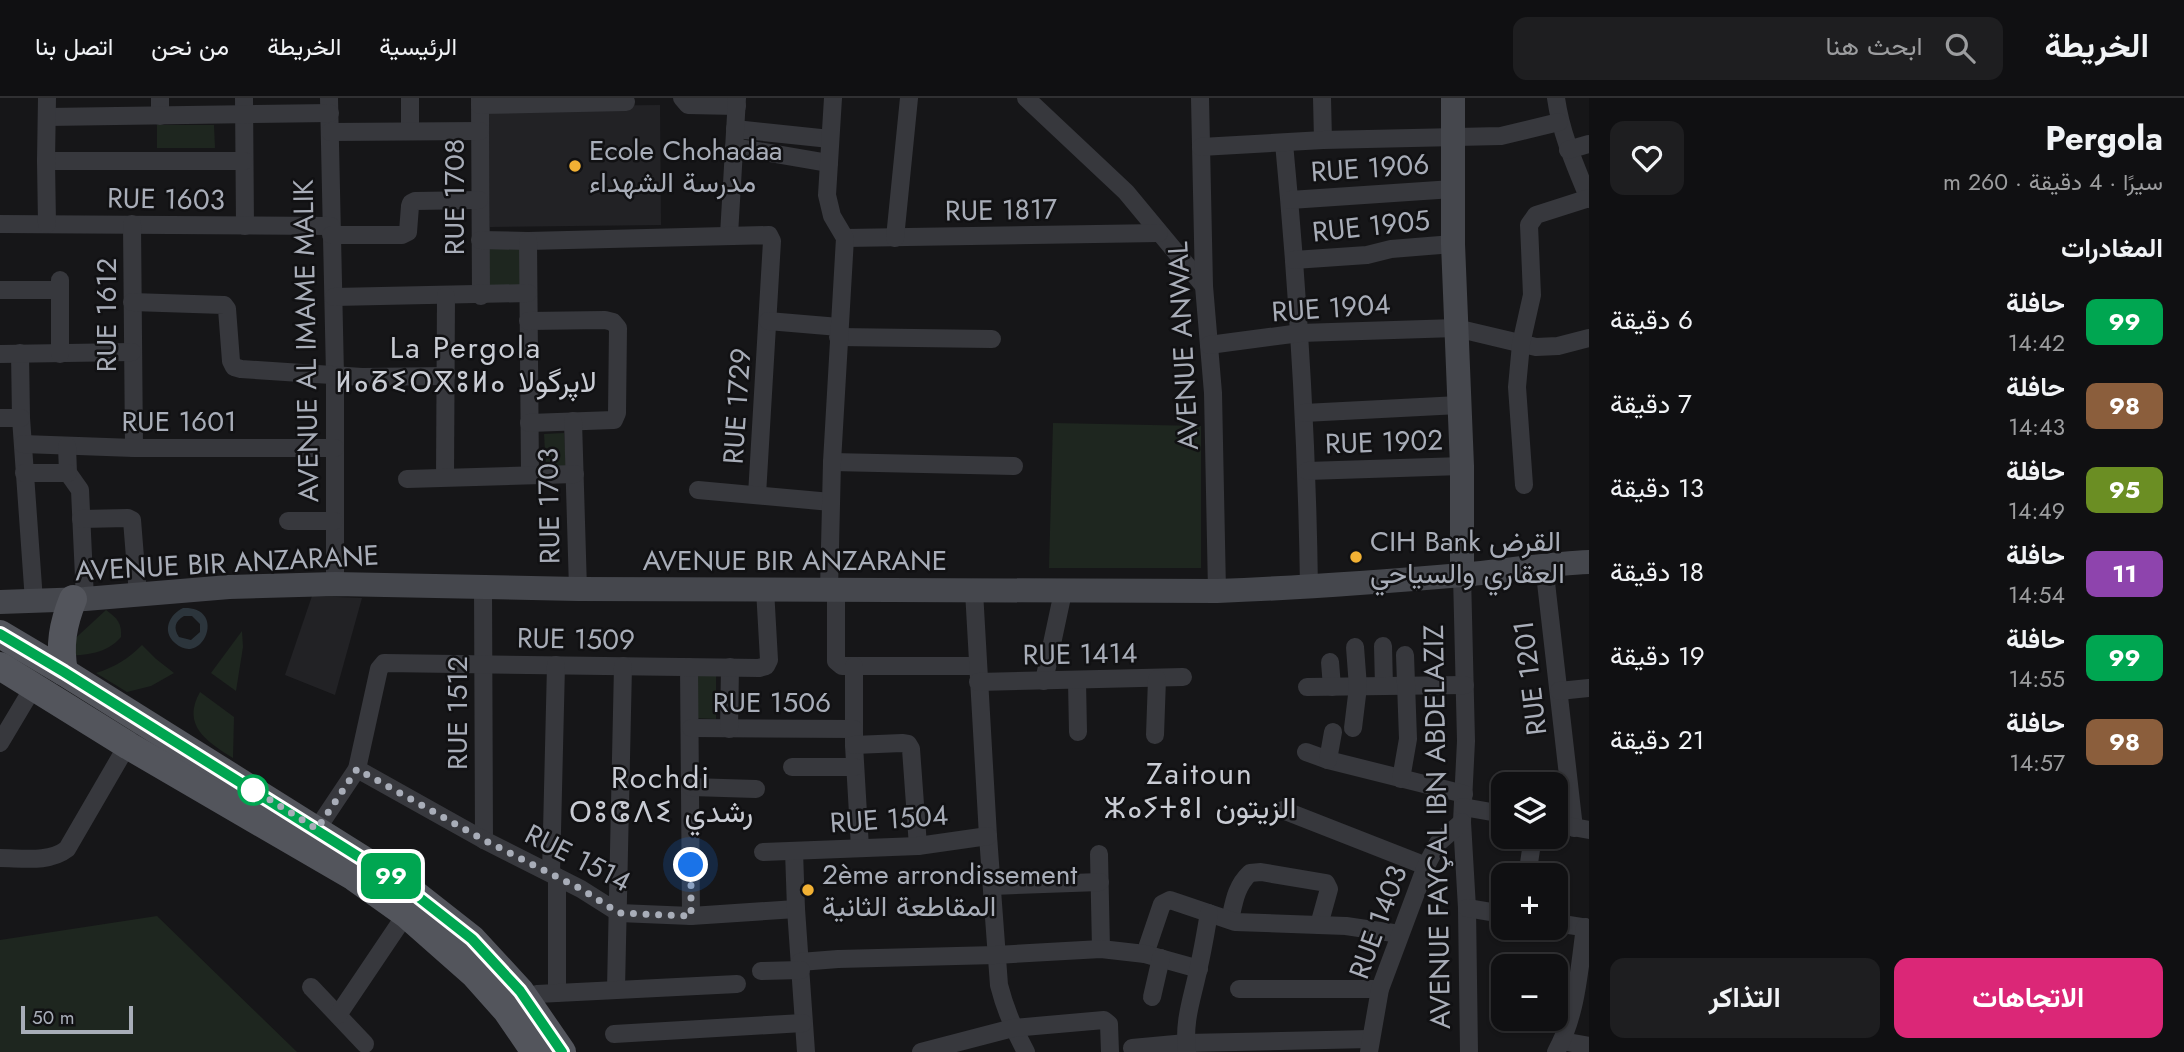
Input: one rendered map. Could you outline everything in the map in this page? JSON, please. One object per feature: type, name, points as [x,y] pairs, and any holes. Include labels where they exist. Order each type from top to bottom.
[{"type":"main road","points":[[64,672],[61,640],[64,622],[79,599]]},
{"type":"main road","points":[[0,634],[402,884],[472,939],[520,991],[562,1052]]},
{"type":"main road","points":[[0,666],[129,746],[354,877],[406,914],[474,974],[507,1011],[535,1052]]},
{"type":"street","points":[[47,98],[47,224]]},
{"type":"street","points":[[410,98],[410,131]]},
{"type":"street","points":[[480,240],[729,235],[737,102],[688,105],[682,98]]},
{"type":"street","points":[[833,98],[827,195],[832,216],[845,238],[832,462],[832,590],[836,661],[842,666],[854,666],[854,737],[860,848]]},
{"type":"street","points":[[895,238],[909,98]]},
{"type":"street","points":[[1026,98],[1126,192],[1204,286]]},
{"type":"street","name":"AVENUE ANWAL","points":[[1200,98],[1204,286],[1213,393],[1217,591]]},
{"type":"street","points":[[1322,98],[1323,140]]},
{"type":"street","name":"AVENUE FAYÇAL IBN ABDELAZIZ","points":[[1453,98],[1456,328],[1462,466],[1465,685],[1463,808],[1469,1052]]},
{"type":"street","points":[[1524,485],[1517,387],[1521,344],[1532,295],[1529,225],[1536,215],[1589,198],[1568,150],[1559,122],[1556,98]]},
{"type":"street","points":[[480,101],[626,102]]},
{"type":"street","name":"RUE 1708","points":[[480,101],[481,296]]},
{"type":"street","points":[[244,106],[245,226]]},
{"type":"street","points":[[47,117],[160,107],[330,106]]},
{"type":"street","name":"AVENUE AL IMAME MALIK","points":[[330,106],[335,375],[335,584]]},
{"type":"street","points":[[1201,147],[1323,140],[1501,136],[1559,122]]},
{"type":"street","points":[[735,128],[830,139]]},
{"type":"street","points":[[330,132],[480,131]]},
{"type":"street","points":[[1284,143],[1300,333],[1307,471],[1309,588]]},
{"type":"street","points":[[1568,150],[1589,144]]},
{"type":"street","points":[[734,148],[829,163]]},
{"type":"street","points":[[46,161],[244,161]]},
{"type":"street","name":"RUE 1906","points":[[1290,200],[1453,189]]},
{"type":"street","name":"RUE 1603","points":[[0,224],[245,226],[402,235],[408,232],[410,206],[415,201],[479,200]]},
{"type":"street","name":"RUE 1612","points":[[132,224],[134,448]]},
{"type":"street","name":"RUE 1817","points":[[845,238],[1159,233]]},
{"type":"street","name":"RUE 1729","points":[[729,235],[765,234],[769,235],[772,241],[757,495]]},
{"type":"street","points":[[528,241],[530,474]]},
{"type":"street","name":"RUE 1905","points":[[1294,260],[1367,255],[1391,249],[1454,244]]},
{"type":"street","points":[[0,290],[60,285],[60,354]]},
{"type":"street","points":[[334,297],[528,293]]},
{"type":"street","points":[[445,477],[446,296]]},
{"type":"street","points":[[132,302],[224,305],[227,309],[229,351],[234,367],[362,377],[446,376]]},
{"type":"street","points":[[528,321],[605,320],[613,322],[618,328],[614,420],[529,423]]},
{"type":"street","points":[[768,321],[839,332],[992,339]]},
{"type":"street","name":"RUE 1904","points":[[1209,345],[1300,333],[1456,328],[1536,347],[1558,346],[1589,338]]},
{"type":"street","points":[[0,354],[132,352]]},
{"type":"street","points":[[20,353],[24,473],[34,601]]},
{"type":"street","points":[[1304,413],[1459,405]]},
{"type":"street","points":[[0,418],[21,418]]},
{"type":"street","name":"RUE 1703","points":[[573,421],[578,589]]},
{"type":"street","name":"RUE 1601","points":[[23,444],[134,448],[335,448]]},
{"type":"street","points":[[68,446],[68,473]]},
{"type":"street","points":[[832,462],[1014,466]]},
{"type":"street","name":"RUE 1902","points":[[1307,471],[1462,466]]},
{"type":"street","points":[[24,473],[68,473],[80,490],[79,599]]},
{"type":"street","points":[[407,479],[575,474]]},
{"type":"street","name":"RUE 1729","points":[[698,490],[831,502]]},
{"type":"street","points":[[81,519],[132,520],[138,594]]},
{"type":"street","points":[[288,521],[334,522]]},
{"type":"street","name":"AVENUE BIR ANZARANE","points":[[0,602],[79,599],[263,585],[335,584],[578,589],[1217,591],[1309,588],[1589,562]]},
{"type":"street","name":"RUE 1201","points":[[1544,565],[1559,691],[1582,829]]},
{"type":"street","name":"RUE 1512","points":[[483,587],[484,840]]},
{"type":"street","name":"RUE 1509","points":[[357,769],[379,669],[384,663],[760,668],[766,666],[769,660],[765,589]]},
{"type":"street","points":[[974,591],[996,955],[1004,1005],[1026,1052]]},
{"type":"street","points":[[1044,681],[1063,592]]},
{"type":"street","points":[[1382,646],[1384,686]]},
{"type":"street","points":[[1353,728],[1358,687],[1355,647]]},
{"type":"street","points":[[1401,779],[1408,739],[1405,655]]},
{"type":"street","points":[[1330,662],[1332,687]]},
{"type":"street","points":[[556,665],[554,875],[557,993]]},
{"type":"street","points":[[616,989],[623,666]]},
{"type":"street","name":"RUE 1414","points":[[854,666],[1044,681],[1183,677]]},
{"type":"street","points":[[689,667],[691,916]]},
{"type":"street","points":[[729,729],[730,667]]},
{"type":"street","points":[[1155,735],[1157,679]]},
{"type":"street","points":[[1077,681],[1078,732]]},
{"type":"street","points":[[1307,687],[1465,685]]},
{"type":"street","points":[[0,743],[34,686]]},
{"type":"street","points":[[1559,691],[1589,688]]},
{"type":"street","name":"RUE 1506","points":[[691,728],[854,737],[908,744],[911,749],[918,846]]},
{"type":"street","points":[[1328,760],[1333,732]]},
{"type":"street","points":[[0,858],[49,858],[67,849],[129,746]]},
{"type":"street","points":[[1306,752],[1401,779],[1463,808],[1491,812]]},
{"type":"street","points":[[792,767],[855,767]]},
{"type":"street","points":[[317,829],[357,769]]},
{"type":"street","name":"RUE 1514","points":[[357,769],[619,913],[691,916],[796,909]]},
{"type":"street","points":[[691,787],[756,789]]},
{"type":"street","name":"RUE 1403","points":[[1370,1046],[1380,989],[1426,866],[1438,843],[1463,808]]},
{"type":"street","points":[[1283,810],[1426,866]]},
{"type":"street","name":"RUE 1504","points":[[763,852],[918,846],[988,836]]},
{"type":"street","name":"RUE 1504","points":[[794,851],[806,1052]]},
{"type":"street","points":[[1099,853],[1101,948]]},
{"type":"street","points":[[1230,920],[1241,881],[1250,873],[1261,872],[1326,883],[1329,889],[1319,925]]},
{"type":"street","points":[[992,886],[1100,882]]},
{"type":"street","points":[[1152,997],[1153,956],[1162,904],[1170,900],[1245,923],[1358,927],[1401,934]]},
{"type":"street","points":[[1467,908],[1491,912]]},
{"type":"street","points":[[1186,1047],[1188,1008],[1199,969],[1209,913]]},
{"type":"street","points":[[338,1015],[406,914]]},
{"type":"street","points":[[1568,925],[1587,928],[1575,1002],[1559,1046],[1589,1046]]},
{"type":"street","points":[[761,971],[838,959],[996,955],[1101,948],[1153,956],[1199,969]]},
{"type":"street","points":[[537,993],[737,984]]},
{"type":"street","points":[[311,988],[365,1044]]},
{"type":"street","points":[[1239,989],[1380,989]]},
{"type":"street","points":[[921,1052],[1013,1028],[1104,1020],[1110,1029],[1110,1052]]},
{"type":"street","points":[[614,1034],[803,1023]]},
{"type":"street","points":[[1132,1048],[1370,1046]]},
{"type":"shaded area","name":"Ecole Chohadaa مدرسة الشهداء","points":[[660,105],[661,225],[490,227],[489,107]]},
{"type":"shaded area","points":[[157,125],[214,125],[215,148],[157,148]]},
{"type":"shaded area","points":[[487,247],[521,247],[520,286],[486,285]]},
{"type":"shaded area","points":[[1053,423],[1201,426],[1201,568],[1049,568]]},
{"type":"shaded area","points":[[564,433],[566,467],[546,468],[544,434]]},
{"type":"shaded area","points":[[312,596],[362,598],[335,695],[285,675]]},
{"type":"shaded area","points":[[183,608],[197,610],[205,616],[208,625],[206,634],[202,642],[194,648],[185,649],[171,638],[169,623]],"holes":[[[184,616],[192,616],[200,624],[200,632],[191,640],[179,637],[176,631],[177,622]]]},
{"type":"shaded area","points":[[106,610],[118,621],[121,637],[102,650],[64,656],[67,646]]},
{"type":"shaded area","points":[[242,631],[243,647],[236,691],[211,673]]},
{"type":"shaded area","points":[[142,645],[174,673],[151,686],[127,692],[96,673],[121,662]]},
{"type":"shaded area","points":[[694,672],[716,672],[716,719],[694,718]]},
{"type":"shaded area","points":[[200,692],[234,717],[233,758],[206,739],[195,723],[193,714]]},
{"type":"shaded area","points":[[157,916],[297,1052],[0,1052],[0,940]]},
{"type":"bus line","name":"99","points":[[0,634],[317,829],[439,911],[472,939],[520,991],[562,1052]]},
{"type":"place","name":"Ecole Chohadaa مدرسة الشهداء","points":[[575,166]]},
{"type":"place","name":"CIH Bank القرض العقاري والسياحي","points":[[1356,557]]},
{"type":"place","name":"2ème arrondissement المقاطعة الثانية","points":[[808,890]]},
{"type":"district","name":"La Pergola ⵍⴰⵒⵉⵔⴳⵓⵍⴰ لاپرگولا","points":[[466,364]]},
{"type":"district","name":"Zaitoun ⵣⴰⵢⵜⵓⵏ الزيتون","points":[[1200,790]]},
{"type":"district","name":"Rochdi ⵔⵓⵛⴷⵉ رشدي","points":[[661,794]]},
{"type":"route","points":[[253,790],[251,788],[317,829],[357,769],[484,840],[581,889],[619,913],[691,916],[691,865]]}]
